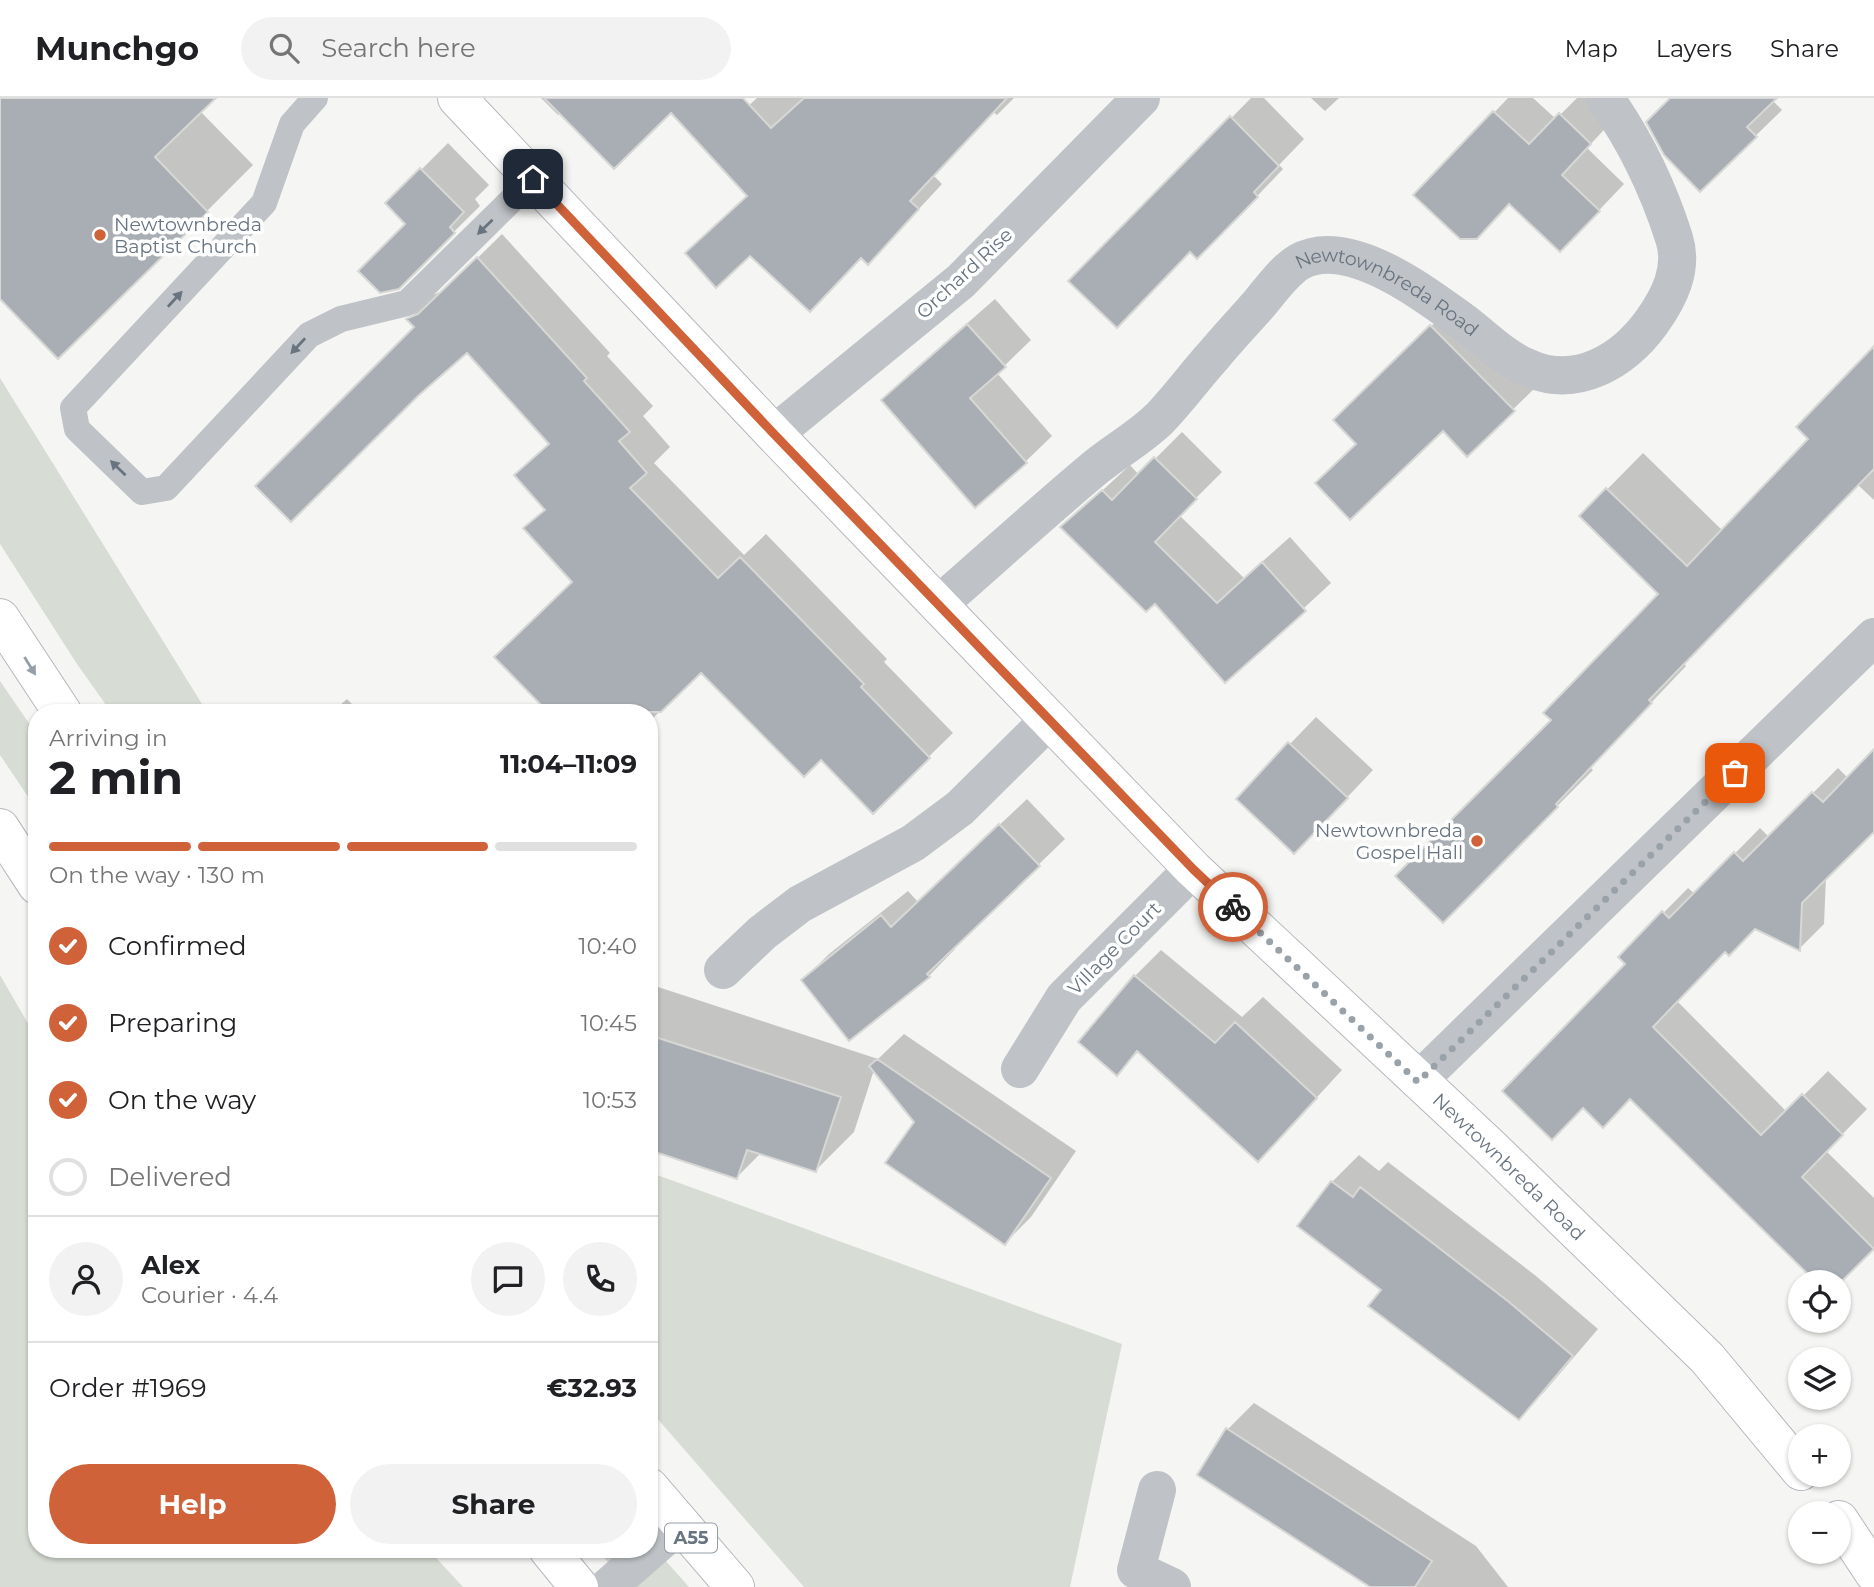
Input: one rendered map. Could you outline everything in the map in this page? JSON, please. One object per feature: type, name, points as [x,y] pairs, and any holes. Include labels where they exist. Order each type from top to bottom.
[{"type":"main road","name":"Newtownbreda Road","points":[[457,98],[774,434],[1193,869],[1488,1145],[1707,1358],[1788,1456]]},
{"type":"main road","points":[[0,618],[57,704]]},
{"type":"main road","points":[[0,828],[28,871]]},
{"type":"main road","name":"Newtownbreda Road","points":[[1813,1487],[1825,1501]]},
{"type":"main road","name":"A55","points":[[658,1498],[735,1587]]},
{"type":"main road","points":[[1851,1538],[1874,1573]]},
{"type":"main road","points":[[555,1558],[579,1587]]},
{"type":"street","name":"Orchard Rise","points":[[774,434],[961,281],[1141,98]]},
{"type":"street","name":"Newtownbreda Road","points":[[939,605],[1096,467],[1158,420],[1298,262],[1327,253],[1358,259],[1389,274],[1464,323],[1511,358],[1530,369],[1554,376],[1584,374],[1608,363],[1637,342],[1656,316],[1675,281],[1678,252],[1664,207],[1645,165],[1622,122],[1605,98]]},
{"type":"street","points":[[1418,1082],[1874,638]]},
{"type":"street","points":[[723,970],[762,933],[800,904],[913,843],[950,815],[1050,719]]},
{"type":"street","name":"Village Court","points":[[1020,1069],[1064,998],[1193,869]]},
{"type":"street","points":[[1157,1490],[1136,1570],[1172,1587]]},
{"type":"street","points":[[658,1543],[680,1524]]},
{"type":"street","points":[[608,1587],[641,1558]]},
{"type":"lane","points":[[315,98],[292,124],[264,203],[73,408],[77,429],[142,492],[166,488],[309,335],[341,319],[407,303],[533,179]]},
{"type":"shaded area","points":[[0,378],[202,704],[105,704],[0,544]]},
{"type":"shaded area","points":[[0,681],[28,722],[28,797],[0,755]]},
{"type":"shaded area","points":[[0,975],[28,1023],[28,1558],[436,1558],[463,1587],[0,1587]]},
{"type":"shaded area","points":[[658,1175],[1122,1344],[1070,1587],[804,1587],[658,1419]]},
{"type":"shaded area","points":[[658,1552],[689,1587],[631,1587],[604,1558],[658,1558]]},
{"type":"building","name":"Newtownbreda Baptist Church","points":[[0,98],[216,98],[155,157],[208,212],[58,359],[0,299]]},
{"type":"building","points":[[544,98],[743,98],[771,128],[804,98],[1007,98],[910,201],[919,209],[868,265],[861,258],[810,312],[750,256],[716,288],[685,253],[747,196],[671,113],[614,169]]},
{"type":"building","points":[[1670,98],[1777,98],[1747,127],[1757,137],[1700,192],[1664,155],[1646,122]]},
{"type":"building","points":[[1493,111],[1529,144],[1559,113],[1591,144],[1562,175],[1600,211],[1560,252],[1509,204],[1477,239],[1460,239],[1413,195]]},
{"type":"building","points":[[1230,116],[1279,166],[1254,192],[1258,197],[1197,259],[1190,252],[1117,328],[1068,281]]},
{"type":"building","points":[[420,168],[464,212],[450,227],[455,233],[399,289],[380,293],[358,271],[405,224],[385,203]]},
{"type":"building","points":[[477,257],[587,378],[584,381],[630,432],[619,441],[647,473],[630,488],[718,578],[740,557],[864,684],[861,687],[930,758],[873,814],[821,760],[804,777],[701,673],[661,712],[658,712],[658,704],[540,704],[494,657],[572,582],[523,528],[545,510],[514,475],[549,444],[467,353],[418,396],[291,522],[255,486],[414,327],[406,319],[418,314]]},
{"type":"building","points":[[967,324],[1006,367],[970,398],[1027,463],[975,508],[881,400]]},
{"type":"building","points":[[1430,325],[1515,411],[1467,457],[1443,431],[1350,520],[1315,483],[1356,444],[1333,420]]},
{"type":"building","points":[[1874,346],[1874,469],[1649,700],[1652,703],[1556,804],[1558,807],[1443,923],[1395,876],[1551,720],[1543,713],[1658,594],[1579,516],[1606,488],[1687,566],[1808,439],[1796,427]]},
{"type":"building","points":[[1154,457],[1197,499],[1155,542],[1217,603],[1262,562],[1306,611],[1225,683],[1155,604],[1146,612],[1060,527],[1102,490],[1112,500]]},
{"type":"building","points":[[1288,742],[1348,798],[1294,854],[1236,799]]},
{"type":"building","points":[[1874,749],[1874,832],[1802,903],[1800,951],[1755,929],[1729,956],[1725,952],[1653,1027],[1761,1135],[1802,1094],[1843,1135],[1802,1177],[1874,1249],[1851,1272],[1804,1270],[1630,1099],[1603,1128],[1583,1108],[1552,1140],[1502,1091],[1625,964],[1618,957],[1662,911],[1669,918],[1734,852],[1743,861],[1812,792],[1823,802]]},
{"type":"building","points":[[999,824],[1040,866],[927,974],[930,977],[849,1041],[801,980],[881,915],[891,927]]},
{"type":"building","points":[[1134,975],[1215,1043],[1235,1022],[1317,1098],[1258,1162],[1137,1051],[1117,1076],[1078,1042]]},
{"type":"building","points":[[658,1038],[841,1097],[816,1172],[747,1150],[737,1179],[658,1153]]},
{"type":"building","points":[[877,1059],[1051,1178],[1005,1245],[885,1163],[914,1122],[869,1066]]},
{"type":"building","points":[[1331,1181],[1353,1197],[1360,1187],[1509,1302],[1573,1356],[1519,1420],[1368,1306],[1381,1290],[1297,1226]]},
{"type":"building","points":[[1226,1428],[1432,1561],[1415,1587],[1370,1587],[1197,1475]]},
{"type":"way so far","points":[[1233,907],[1418,1082],[1735,773]]},
{"type":"place","name":"Newtownbreda Baptist Church","points":[[100,235]]},
{"type":"place","name":"Newtownbreda Gospel Hall","points":[[1477,841]]},
{"type":"route","points":[[533,179],[774,434],[1193,869],[1233,907]]}]
